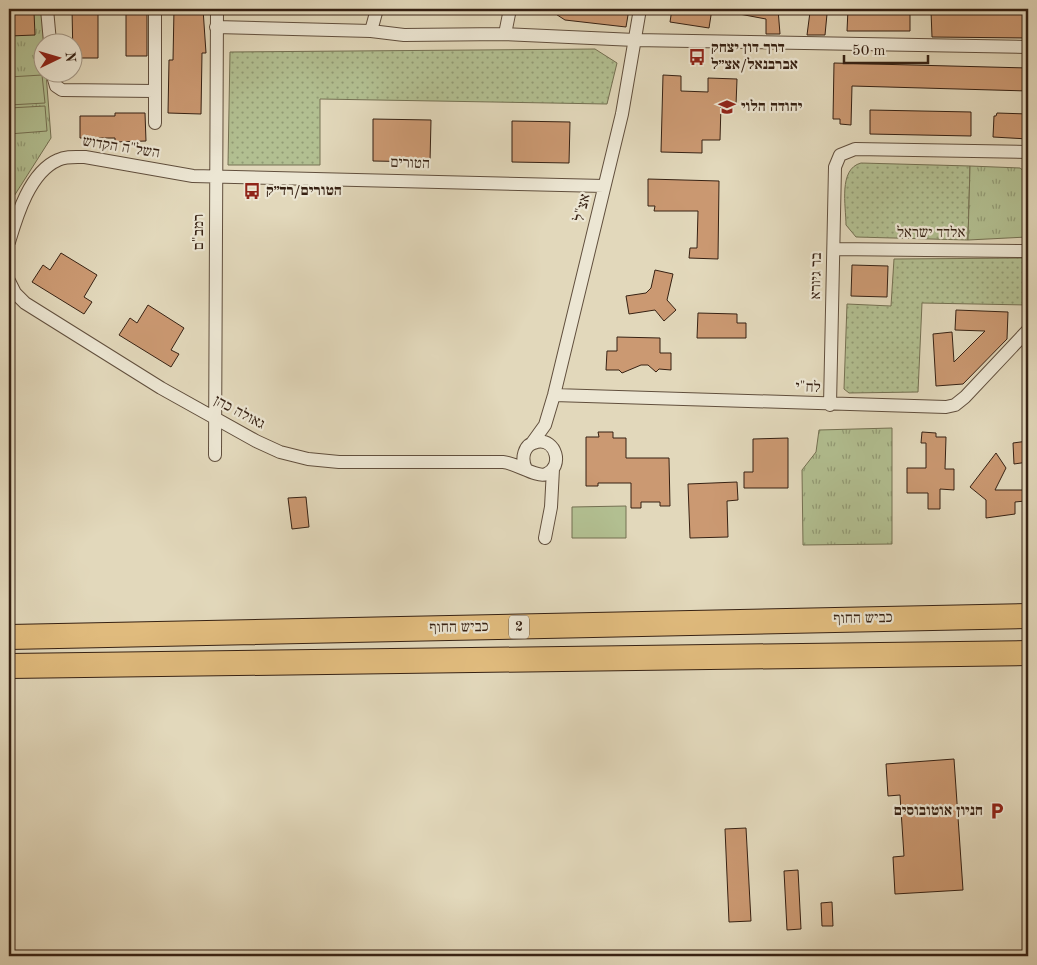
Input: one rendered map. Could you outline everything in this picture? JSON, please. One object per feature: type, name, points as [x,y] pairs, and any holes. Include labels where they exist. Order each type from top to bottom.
[{"type":"highway","name":"כביש החוף","points":[[9,637],[1028,616]]},
{"type":"highway","name":"2","points":[[9,666],[1028,653]]},
{"type":"street","points":[[47,9],[49,32]]},
{"type":"street","points":[[155,9],[155,123]]},
{"type":"street","name":"רמב\"ם","points":[[215,454],[217,9]]},
{"type":"street","points":[[371,31],[377,9]]},
{"type":"street","points":[[506,34],[510,9]]},
{"type":"street","name":"אצ\"ל","points":[[555,451],[550,413],[622,114],[640,9]]},
{"type":"street","points":[[216,27],[371,31],[404,35],[506,34],[635,40],[1028,47]]},
{"type":"street","points":[[55,82],[56,86],[62,90],[72,92],[154,91]]},
{"type":"street","name":"בר גיורא","points":[[830,405],[835,167],[840,155],[855,149],[1028,152]]},
{"type":"street","name":"השל\"ה הקדוש","points":[[9,242],[20,211],[39,176],[48,165],[68,157],[84,157],[176,174],[216,174]]},
{"type":"street","name":"הטורים","points":[[216,174],[604,186]]},
{"type":"street","name":"אלדד ישראל","points":[[834,249],[1028,250]]},
{"type":"street","name":"גאולה כהן","points":[[9,281],[15,294],[25,303],[160,388],[268,447],[308,459],[339,462],[493,462],[511,463],[531,472]]},
{"type":"street","name":"לח\"י","points":[[554,394],[936,408],[954,404],[965,396],[1028,330]]},
{"type":"street","name":"אצ\"ל","points":[[529,446],[550,413]]},
{"type":"street","points":[[545,538],[551,495],[553,469],[556,462],[555,451],[547,443],[529,446],[523,459],[531,472],[545,484],[551,495]]},
{"type":"street","name":"גאולה כהן","points":[[493,462],[508,458],[529,446]]},
{"type":"street","points":[[531,472],[546,474],[553,469]]},
{"type":"green space","points":[[9,9],[42,9],[43,32],[32,32],[32,82],[47,82],[51,138],[9,204]]},
{"type":"green space","points":[[595,49],[617,63],[607,104],[320,99],[320,165],[228,165],[230,52]]},
{"type":"green space","points":[[32,76],[32,82],[43,82],[45,103],[9,105],[9,77]]},
{"type":"green space","points":[[45,106],[47,131],[9,134],[9,108]]},
{"type":"green space","points":[[861,163],[970,166],[968,240],[856,237],[846,225],[845,189],[849,173]]},
{"type":"green space","points":[[970,166],[1020,168],[1028,174],[1027,237],[968,240]]},
{"type":"green space","points":[[1028,258],[1028,305],[922,303],[918,392],[849,393],[844,389],[847,304],[891,306],[894,259]]},
{"type":"green space","points":[[892,428],[892,544],[803,545],[802,470],[816,452],[819,430]]},
{"type":"green space","points":[[626,506],[626,538],[572,538],[572,507]]},
{"type":"building","points":[[72,9],[98,9],[98,58],[82,58],[82,32],[72,32]]},
{"type":"building","points":[[126,9],[147,9],[147,56],[126,56]]},
{"type":"building","points":[[174,9],[203,9],[206,53],[202,53],[201,114],[168,113],[169,60],[173,60]]},
{"type":"building","points":[[548,9],[629,9],[626,27],[565,20]]},
{"type":"building","points":[[672,9],[712,9],[709,28],[670,22]]},
{"type":"building","points":[[735,9],[778,9],[780,34],[766,34],[766,19],[734,13]]},
{"type":"building","points":[[848,9],[910,9],[910,31],[847,31]]},
{"type":"building","points":[[1028,9],[1028,38],[932,37],[931,11],[953,10],[989,13]]},
{"type":"building","points":[[34,12],[35,32],[32,32],[32,35],[9,36],[9,14]]},
{"type":"building","points":[[810,12],[827,14],[825,35],[807,35]]},
{"type":"building","points":[[834,63],[1028,68],[1028,91],[852,86],[851,125],[840,124],[840,119],[833,119]]},
{"type":"building","points":[[663,75],[681,76],[681,91],[708,92],[708,78],[737,79],[736,105],[721,105],[720,140],[702,140],[702,153],[661,152]]},
{"type":"building","points":[[870,110],[971,112],[971,136],[870,134]]},
{"type":"building","points":[[115,113],[145,113],[146,141],[115,142],[115,138],[80,138],[80,116],[115,116]]},
{"type":"building","points":[[997,113],[1028,114],[1028,139],[993,137],[994,116]]},
{"type":"building","points":[[373,119],[431,120],[430,162],[373,161]]},
{"type":"building","points":[[512,121],[570,122],[569,163],[512,162]]},
{"type":"building","points":[[648,179],[719,181],[718,259],[689,258],[690,248],[697,248],[698,211],[654,211],[655,206],[648,206]]},
{"type":"building","points":[[61,253],[97,275],[84,297],[92,302],[84,314],[32,282],[43,265],[50,270]]},
{"type":"building","points":[[852,265],[888,266],[887,297],[851,296]]},
{"type":"building","points":[[655,270],[673,274],[667,300],[676,310],[664,321],[655,310],[629,314],[626,296],[646,293],[651,288]]},
{"type":"building","points":[[148,305],[184,328],[171,350],[179,354],[171,367],[119,335],[130,318],[137,323]]},
{"type":"building","points":[[956,310],[1008,312],[1007,339],[963,384],[936,386],[933,334],[952,332],[954,362],[985,331],[955,330]]},
{"type":"building","points":[[698,313],[737,314],[737,323],[746,323],[746,338],[697,338]]},
{"type":"building","points":[[617,337],[660,338],[660,353],[671,353],[671,370],[659,369],[656,372],[648,365],[641,365],[622,373],[619,370],[606,370],[607,351],[617,351]]},
{"type":"building","points":[[598,432],[613,432],[613,438],[626,438],[626,458],[669,458],[670,506],[660,506],[660,502],[641,502],[641,508],[631,508],[631,483],[598,483],[598,486],[586,486],[586,437],[599,437]]},
{"type":"building","points":[[922,432],[936,433],[936,437],[946,437],[945,469],[954,469],[954,490],[940,489],[940,509],[928,509],[928,493],[907,493],[907,468],[926,468],[926,443],[921,443]]},
{"type":"building","points":[[788,438],[788,488],[744,488],[744,472],[753,472],[753,439]]},
{"type":"building","points":[[1028,441],[1028,462],[1014,464],[1013,443]]},
{"type":"building","points":[[996,453],[1006,468],[995,490],[1025,490],[1025,501],[1015,502],[1015,514],[986,518],[986,500],[970,487]]},
{"type":"building","points":[[737,482],[738,500],[727,501],[728,537],[690,538],[688,484]]},
{"type":"building","points":[[306,497],[309,527],[292,529],[288,498]]},
{"type":"building","points":[[954,759],[963,890],[895,894],[893,857],[904,856],[900,795],[888,796],[886,764]]},
{"type":"building","points":[[746,828],[751,921],[729,922],[725,829]]},
{"type":"building","points":[[798,870],[801,929],[787,930],[784,871]]},
{"type":"building","points":[[832,902],[833,926],[822,926],[821,903]]},
{"type":"place","name":"דרך דון יצחק אברבנאל/אצ״ל","points":[[697,57]]},
{"type":"place","name":"יהודה הלוי","points":[[727,107]]},
{"type":"place","name":"הטורים/רד״ק","points":[[252,191]]},
{"type":"place","name":"חניון אוטובוסים","points":[[997,811]]}]
